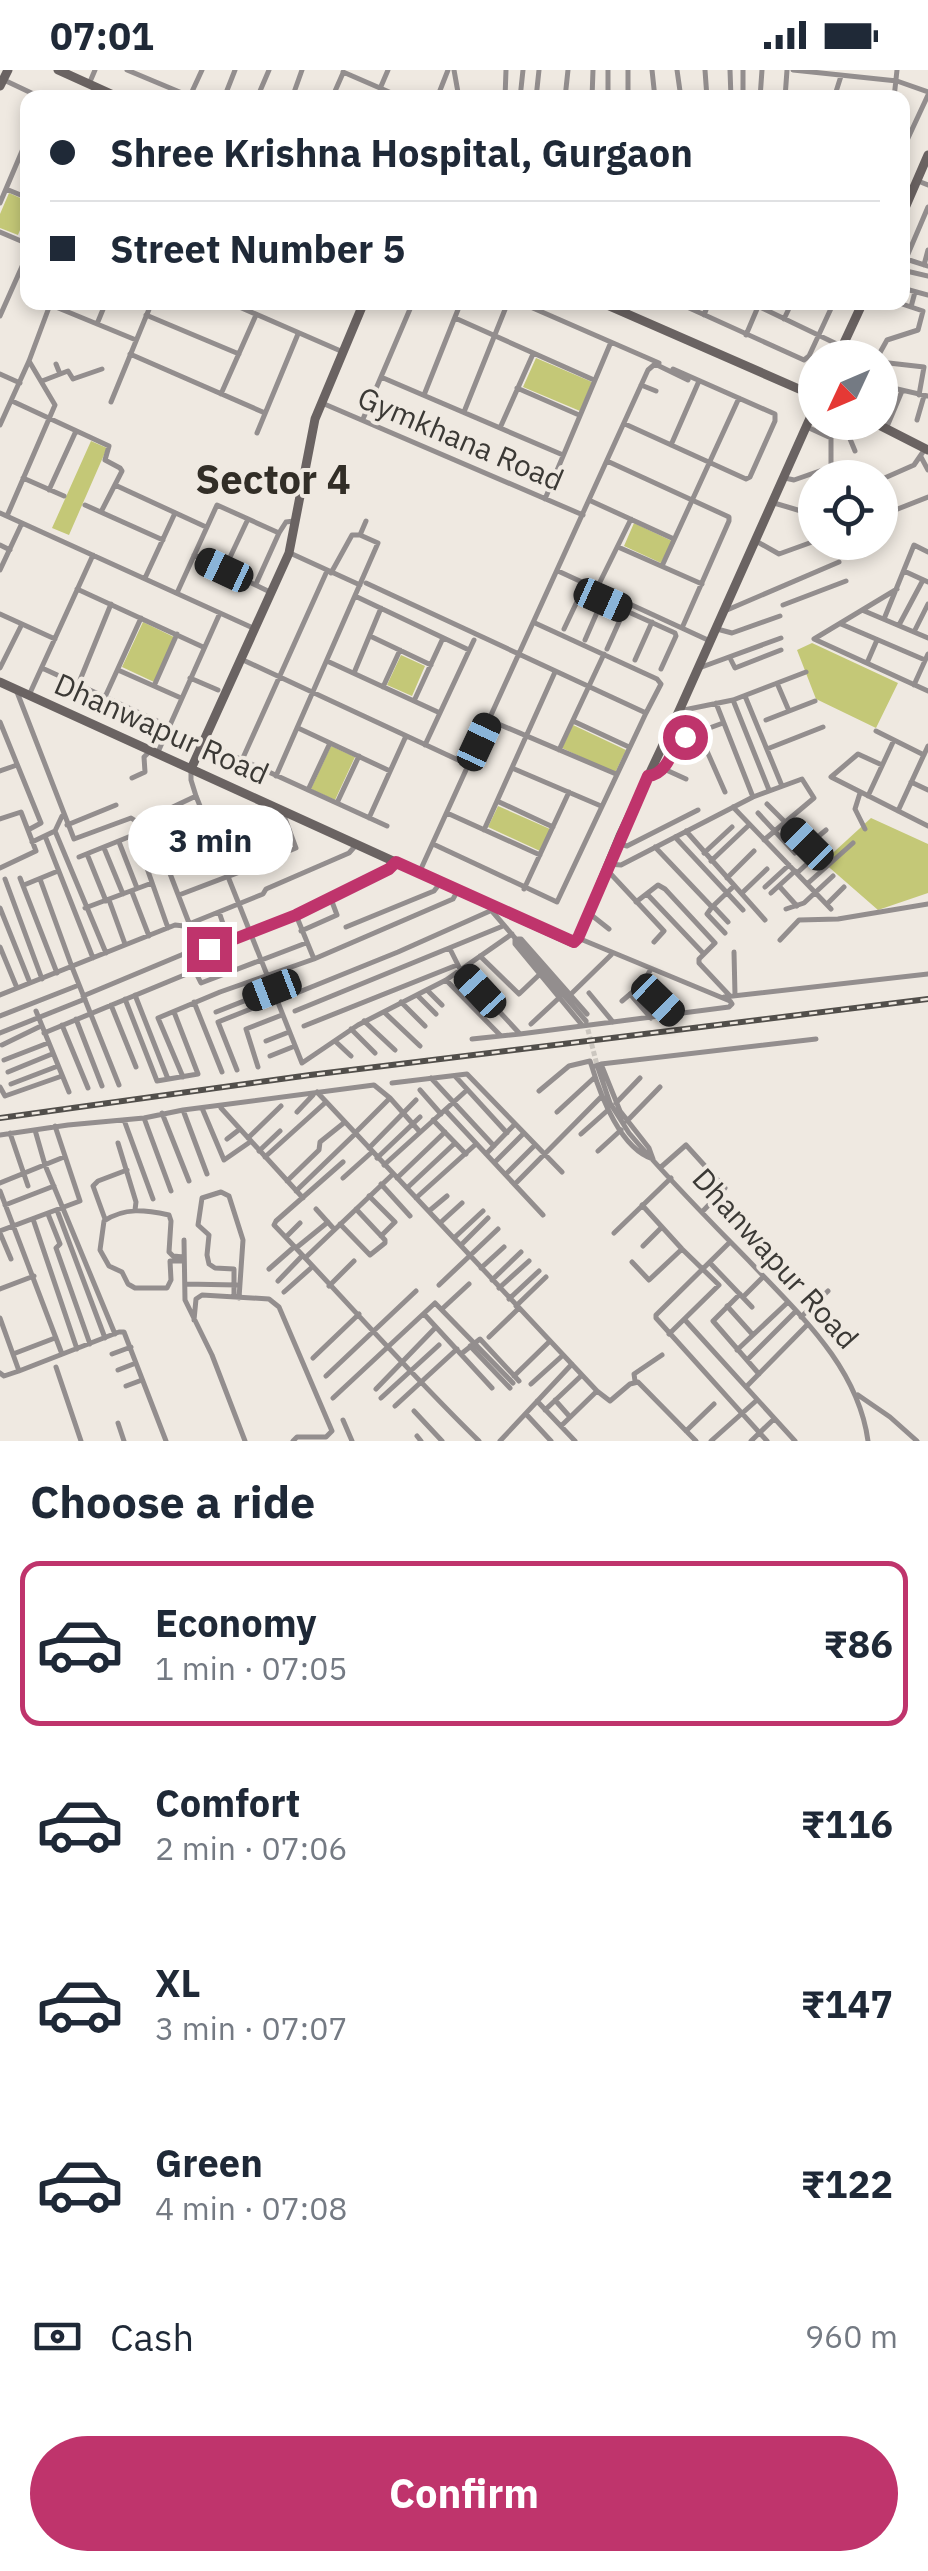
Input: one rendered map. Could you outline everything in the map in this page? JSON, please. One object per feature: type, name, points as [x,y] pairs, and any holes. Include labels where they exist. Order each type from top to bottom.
[{"type":"street","points":[[89,84],[96,70]]},
{"type":"street","points":[[127,70],[176,90]]},
{"type":"street","points":[[381,88],[388,70]]},
{"type":"street","points":[[790,70],[897,81],[928,93],[910,133]]},
{"type":"street","points":[[872,78],[873,70]]},
{"type":"street","points":[[895,90],[897,70]]},
{"type":"street","points":[[58,71],[102,90]]},
{"type":"street","points":[[343,71],[386,90]]},
{"type":"street","points":[[4,78],[27,90]]},
{"type":"street","points":[[0,203],[20,157]]},
{"type":"street","points":[[923,183],[928,157]]},
{"type":"street","points":[[6,189],[20,195]]},
{"type":"street","points":[[910,250],[928,209]]},
{"type":"street","points":[[926,265],[928,250]]},
{"type":"street","points":[[0,316],[20,271]]},
{"type":"street","points":[[910,290],[928,295]]},
{"type":"street","points":[[890,340],[918,330],[922,310],[911,307],[915,292]]},
{"type":"street","points":[[0,425],[49,310]]},
{"type":"street","points":[[65,310],[136,340]]},
{"type":"street","points":[[97,324],[103,310]]},
{"type":"street","points":[[111,402],[148,310]]},
{"type":"street","points":[[245,310],[342,352]]},
{"type":"street","points":[[358,310],[313,425],[290,554],[190,778],[301,1062],[304,1064],[364,1021],[428,991],[459,967]]},
{"type":"street","points":[[362,420],[408,310]]},
{"type":"street","points":[[424,396],[458,310]]},
{"type":"street","points":[[464,412],[505,310]]},
{"type":"street","points":[[537,310],[773,412],[776,417],[752,475],[746,478],[624,424]]},
{"type":"street","points":[[617,310],[798,389]]},
{"type":"street","points":[[626,314],[628,310]]},
{"type":"street","points":[[692,310],[801,360],[809,356],[832,310]]},
{"type":"street","points":[[704,316],[706,310]]},
{"type":"street","points":[[746,335],[756,310]]},
{"type":"street","points":[[769,310],[829,340]]},
{"type":"street","points":[[784,319],[788,310]]},
{"type":"street","points":[[845,340],[859,310]]},
{"type":"street","points":[[146,315],[238,354]]},
{"type":"street","points":[[222,394],[256,315]]},
{"type":"street","points":[[455,318],[594,380]]},
{"type":"street","points":[[257,433],[298,333]]},
{"type":"street","points":[[545,498],[611,342]]},
{"type":"street","points":[[130,354],[265,413]]},
{"type":"street","points":[[500,428],[532,354]]},
{"type":"street","points":[[29,360],[55,403],[3,514],[256,629]]},
{"type":"street","points":[[898,363],[924,366],[924,396],[916,420]]},
{"type":"street","points":[[56,364],[60,374]]},
{"type":"street","points":[[420,872],[650,367],[655,364],[688,380]]},
{"type":"street","points":[[42,381],[68,371],[73,380],[102,369]]},
{"type":"street","points":[[0,374],[20,383]]},
{"type":"street","points":[[381,378],[563,455]]},
{"type":"street","points":[[671,445],[699,381]]},
{"type":"street","points":[[641,386],[656,391]]},
{"type":"street","points":[[517,388],[580,415]]},
{"type":"street","points":[[898,390],[924,396]]},
{"type":"street","points":[[898,400],[902,391]]},
{"type":"street","points":[[662,566],[739,398]]},
{"type":"street","points":[[12,402],[109,446],[105,460],[122,470],[101,512]]},
{"type":"street","name":"Gymkhana Road","points":[[322,403],[583,515]]},
{"type":"street","points":[[50,490],[76,430]]},
{"type":"street","points":[[898,436],[924,452],[928,470]]},
{"type":"street","points":[[298,992],[398,952],[491,908],[571,942],[578,938],[617,843],[801,440]]},
{"type":"street","points":[[784,478],[794,480],[834,465],[831,440]]},
{"type":"street","points":[[851,440],[855,450]]},
{"type":"street","points":[[898,472],[914,465],[924,452]]},
{"type":"street","points":[[607,461],[730,519],[682,628]]},
{"type":"street","points":[[23,478],[64,496]]},
{"type":"street","points":[[115,485],[206,528]]},
{"type":"street","points":[[898,509],[928,498]]},
{"type":"street","points":[[590,500],[674,539]]},
{"type":"street","points":[[774,503],[798,510]]},
{"type":"street","points":[[85,505],[163,540]]},
{"type":"street","points":[[176,594],[217,505],[278,533]]},
{"type":"street","points":[[145,578],[176,513]]},
{"type":"street","points":[[224,570],[248,519]]},
{"type":"street","points":[[597,588],[631,519]]},
{"type":"street","points":[[256,584],[278,533],[288,521],[297,522]]},
{"type":"street","points":[[360,535],[366,521]]},
{"type":"street","points":[[0,570],[22,523]]},
{"type":"street","points":[[242,760],[329,572],[352,535],[376,542],[363,584],[276,776]]},
{"type":"street","points":[[756,541],[779,554],[798,547]]},
{"type":"street","points":[[0,545],[10,550]]},
{"type":"street","points":[[884,619],[914,545],[928,552]]},
{"type":"street","points":[[618,547],[702,584]]},
{"type":"street","points":[[290,554],[646,713]]},
{"type":"street","points":[[30,696],[93,555]]},
{"type":"street","points":[[194,556],[272,592]]},
{"type":"street","points":[[723,612],[839,562]]},
{"type":"street","points":[[558,570],[603,600],[676,634],[661,669]]},
{"type":"street","points":[[899,626],[926,581],[904,571]]},
{"type":"street","points":[[783,606],[846,582]]},
{"type":"street","points":[[584,587],[597,588],[710,641]]},
{"type":"street","points":[[564,629],[584,587]]},
{"type":"street","points":[[78,589],[203,647]]},
{"type":"street","points":[[897,590],[814,638],[928,691]]},
{"type":"street","points":[[355,596],[470,650]]},
{"type":"street","points":[[585,640],[603,600]]},
{"type":"street","points":[[78,685],[112,604]]},
{"type":"street","points":[[914,632],[928,604]]},
{"type":"street","points":[[354,673],[381,608]]},
{"type":"street","points":[[559,750],[625,610]]},
{"type":"street","points":[[862,610],[928,638]]},
{"type":"street","points":[[132,778],[146,770],[144,757],[154,752],[168,726],[220,613]]},
{"type":"street","points":[[0,614],[55,639]]},
{"type":"street","points":[[716,628],[732,634],[780,616]]},
{"type":"street","points":[[105,697],[141,618]]},
{"type":"street","points":[[635,660],[652,622]]},
{"type":"street","points":[[433,844],[558,902],[661,684],[605,652],[534,623]]},
{"type":"street","points":[[840,623],[926,657],[914,684]]},
{"type":"street","points":[[0,668],[4,651],[22,624]]},
{"type":"street","points":[[154,686],[177,634]]},
{"type":"street","points":[[370,636],[431,665]]},
{"type":"street","points":[[414,701],[443,638]]},
{"type":"street","points":[[698,668],[781,638]]},
{"type":"street","points":[[425,745],[474,640]]},
{"type":"street","points":[[867,663],[878,640]]},
{"type":"street","points":[[383,687],[400,650]]},
{"type":"street","points":[[730,658],[735,668],[781,650]]},
{"type":"street","points":[[243,660],[469,765]]},
{"type":"street","points":[[327,660],[440,713]]},
{"type":"street","points":[[42,668],[168,726]]},
{"type":"street","points":[[118,670],[181,698]]},
{"type":"street","points":[[484,830],[555,672]]},
{"type":"street","points":[[680,711],[733,700],[806,672]]},
{"type":"street","points":[[190,678],[218,690]]},
{"type":"street","name":"Dhanwapur Road","points":[[0,682],[420,872],[491,908],[585,1020]]},
{"type":"street","points":[[777,684],[789,711]]},
{"type":"street","points":[[16,690],[71,836],[76,839],[130,818],[138,823],[196,796]]},
{"type":"street","points":[[745,695],[782,786]]},
{"type":"street","points":[[733,700],[770,790]]},
{"type":"street","points":[[766,720],[815,701]]},
{"type":"street","points":[[716,703],[752,797]]},
{"type":"street","points":[[490,720],[617,774]]},
{"type":"street","points":[[573,721],[630,747]]},
{"type":"street","points":[[0,722],[42,823],[28,830]]},
{"type":"street","points":[[667,734],[699,733],[723,723]]},
{"type":"street","points":[[768,749],[823,726]]},
{"type":"street","points":[[298,728],[390,771]]},
{"type":"street","points":[[876,730],[924,754]]},
{"type":"street","points":[[699,733],[725,792]]},
{"type":"street","points":[[369,818],[406,736]]},
{"type":"street","points":[[648,776],[664,769],[680,736]]},
{"type":"street","points":[[867,797],[894,740]]},
{"type":"street","points":[[308,790],[330,743]]},
{"type":"street","points":[[205,744],[387,826]]},
{"type":"street","points":[[0,749],[9,745]]},
{"type":"street","points":[[898,811],[928,746]]},
{"type":"street","points":[[882,765],[858,754],[831,776],[928,826]]},
{"type":"street","points":[[337,803],[359,756]]},
{"type":"street","points":[[0,772],[17,765]]},
{"type":"street","points":[[512,768],[602,806]]},
{"type":"street","points":[[664,769],[686,779]]},
{"type":"street","points":[[607,867],[621,865],[752,797],[801,778],[814,798],[764,840]]},
{"type":"street","points":[[911,782],[928,790]]},
{"type":"street","points":[[524,889],[569,792]]},
{"type":"street","points":[[860,793],[854,810],[865,829]]},
{"type":"street","points":[[497,801],[553,828]]},
{"type":"street","points":[[767,804],[809,845],[826,830]]},
{"type":"street","points":[[67,824],[116,805]]},
{"type":"street","points":[[734,807],[829,907],[844,887]]},
{"type":"street","points":[[204,816],[177,828],[187,857],[270,821],[280,809],[296,848],[267,860]]},
{"type":"street","points":[[617,843],[626,846],[698,810]]},
{"type":"street","points":[[0,819],[20,811],[35,852],[0,868]]},
{"type":"street","points":[[758,812],[796,852]]},
{"type":"street","points":[[447,813],[540,855]]},
{"type":"street","points":[[32,842],[55,831],[63,814]]},
{"type":"street","points":[[149,819],[190,923]]},
{"type":"street","points":[[711,862],[749,825]]},
{"type":"street","points":[[704,853],[732,827]]},
{"type":"street","points":[[55,831],[106,953]]},
{"type":"street","points":[[686,832],[766,920]]},
{"type":"street","points":[[45,836],[93,958]]},
{"type":"street","points":[[79,857],[136,837],[168,928]]},
{"type":"street","points":[[675,837],[743,910]]},
{"type":"street","points":[[119,842],[149,936]]},
{"type":"street","points":[[807,884],[853,843]]},
{"type":"street","points":[[1,993],[263,894],[266,889],[349,853],[357,844]]},
{"type":"street","points":[[104,848],[122,894]]},
{"type":"street","points":[[655,848],[728,922]]},
{"type":"street","points":[[727,878],[754,851]]},
{"type":"street","points":[[87,854],[126,944]]},
{"type":"street","points":[[189,956],[296,915],[396,862]]},
{"type":"street","points":[[772,893],[809,862]]},
{"type":"street","points":[[179,894],[258,865]]},
{"type":"street","points":[[765,887],[789,865]]},
{"type":"street","points":[[607,867],[664,931],[654,942]]},
{"type":"street","points":[[742,893],[768,869]]},
{"type":"street","points":[[23,886],[58,871]]},
{"type":"street","points":[[786,910],[815,893],[833,876]]},
{"type":"street","points":[[20,878],[57,973]]},
{"type":"street","points":[[6,879],[42,978]]},
{"type":"street","points":[[40,879],[119,1084]]},
{"type":"street","points":[[346,926],[434,891],[440,882]]},
{"type":"street","points":[[86,908],[152,883]]},
{"type":"street","points":[[636,902],[661,886],[716,943]]},
{"type":"street","points":[[733,996],[699,959],[725,933],[707,914],[735,886]]},
{"type":"street","points":[[779,886],[797,906]]},
{"type":"street","points":[[183,1077],[158,1018],[454,899],[458,890]]},
{"type":"street","points":[[646,894],[704,954]]},
{"type":"street","points":[[301,931],[337,915],[330,898]]},
{"type":"street","points":[[780,940],[799,920],[838,919],[928,904]]},
{"type":"street","points":[[0,908],[30,984]]},
{"type":"street","points":[[219,912],[229,942]]},
{"type":"street","points":[[587,912],[609,929]]},
{"type":"street","points":[[296,915],[314,958]]},
{"type":"street","points":[[296,1010],[504,926]]},
{"type":"street","points":[[304,1026],[459,967],[513,936]]},
{"type":"street","points":[[513,936],[514,944],[585,1020]]},
{"type":"street","points":[[513,936],[521,939],[570,995],[585,1020]]},
{"type":"street","points":[[472,1040],[585,1020],[613,1022],[730,1006],[730,1001],[578,938]]},
{"type":"street","points":[[0,1033],[186,953],[201,983],[306,943]]},
{"type":"street","points":[[0,948],[17,988]]},
{"type":"street","points":[[450,949],[459,967],[520,1034]]},
{"type":"street","points":[[733,996],[734,952]]},
{"type":"street","points":[[570,995],[612,954]]},
{"type":"street","points":[[480,956],[519,994],[540,974]]},
{"type":"street","points":[[622,1001],[642,984],[650,968]]},
{"type":"street","points":[[2,1044],[62,1026],[195,970]]},
{"type":"street","points":[[722,998],[928,974]]},
{"type":"street","points":[[446,980],[502,1036]]},
{"type":"street","points":[[0,1016],[79,984]]},
{"type":"street","points":[[642,984],[674,1016]]},
{"type":"street","points":[[216,1012],[272,990]]},
{"type":"street","points":[[428,991],[442,1005]]},
{"type":"street","points":[[590,993],[613,1022]]},
{"type":"street","points":[[630,994],[651,1018]]},
{"type":"street","points":[[135,995],[168,1079]]},
{"type":"street","points":[[418,996],[436,1014]]},
{"type":"street","points":[[531,1024],[560,997]]},
{"type":"street","points":[[237,1070],[218,1022],[276,999]]},
{"type":"street","points":[[125,1000],[156,1080],[198,1074],[174,1012]]},
{"type":"street","points":[[194,1002],[222,1072]]},
{"type":"street","points":[[401,1002],[425,1026]]},
{"type":"street","points":[[111,1005],[136,1067]]},
{"type":"street","points":[[384,1012],[420,1046]]},
{"type":"street","points":[[37,1014],[68,1092]]},
{"type":"street","points":[[258,1067],[246,1029],[282,1015]]},
{"type":"street","points":[[76,1020],[102,1086]]},
{"type":"street","points":[[364,1021],[395,1050]]},
{"type":"street","points":[[62,1026],[88,1088]]},
{"type":"street","points":[[351,1029],[375,1052]]},
{"type":"street","points":[[266,1041],[289,1032]]},
{"type":"street","points":[[597,1066],[816,1039]]},
{"type":"street","points":[[335,1041],[352,1056]]},
{"type":"street","points":[[4,1060],[48,1042]]},
{"type":"street","points":[[270,1056],[295,1046]]},
{"type":"street","points":[[8,1072],[52,1054]]},
{"type":"street","points":[[539,1091],[569,1066],[590,1060],[653,1159]]},
{"type":"street","points":[[12,1084],[58,1066]]},
{"type":"street","points":[[597,1066],[595,1077],[608,1110],[642,1156],[653,1159]]},
{"type":"street","name":"Dhanwapur Road","points":[[597,1066],[618,1118],[838,1362],[856,1393],[868,1441]]},
{"type":"street","points":[[392,1082],[467,1074],[562,1172]]},
{"type":"street","points":[[0,1087],[4,1096],[62,1076]]},
{"type":"street","points":[[455,1076],[506,1133]]},
{"type":"street","points":[[558,1112],[595,1077]]},
{"type":"street","points":[[431,1078],[494,1146]]},
{"type":"street","points":[[616,1103],[640,1078]]},
{"type":"street","points":[[0,1134],[374,1085],[420,1132]]},
{"type":"street","points":[[626,1121],[660,1087]]},
{"type":"street","points":[[420,1090],[543,1215]]},
{"type":"street","points":[[384,1165],[467,1090]]},
{"type":"street","points":[[316,1093],[598,1391],[610,1401],[635,1381]]},
{"type":"street","points":[[297,1112],[316,1093]]},
{"type":"street","points":[[515,1184],[602,1096]]},
{"type":"street","points":[[296,1192],[390,1098]]},
{"type":"street","points":[[373,1153],[416,1100]]},
{"type":"street","points":[[262,1154],[326,1102]]},
{"type":"street","points":[[202,1108],[226,1161],[281,1106]]},
{"type":"street","points":[[220,1107],[303,1198]]},
{"type":"street","points":[[182,1110],[206,1174]]},
{"type":"street","points":[[581,1134],[608,1110]]},
{"type":"street","points":[[162,1114],[188,1182]]},
{"type":"street","points":[[343,1178],[420,1117]]},
{"type":"street","points":[[144,1118],[171,1191]]},
{"type":"street","points":[[124,1120],[153,1198]]},
{"type":"street","points":[[433,1120],[466,1154]]},
{"type":"street","points":[[287,1181],[319,1150],[320,1142],[345,1122]]},
{"type":"street","points":[[486,1154],[515,1124]]},
{"type":"street","points":[[11,1259],[0,1232],[81,1200],[55,1126]]},
{"type":"street","points":[[227,1140],[240,1129]]},
{"type":"street","points":[[35,1130],[105,1338]]},
{"type":"street","points":[[598,1151],[621,1130]]},
{"type":"street","points":[[262,1154],[280,1132]]},
{"type":"street","points":[[278,1281],[381,1184],[446,1132]]},
{"type":"street","points":[[10,1133],[28,1186]]},
{"type":"street","points":[[495,1162],[524,1133]]},
{"type":"street","points":[[118,1143],[135,1210]]},
{"type":"street","points":[[406,1188],[455,1143]]},
{"type":"street","points":[[416,1198],[476,1144]]},
{"type":"street","points":[[506,1174],[535,1145]]},
{"type":"street","points":[[662,1167],[686,1145],[725,1188],[702,1212]]},
{"type":"street","points":[[0,1183],[64,1157]]},
{"type":"street","points":[[343,1162],[274,1226],[479,1441]]},
{"type":"street","points":[[127,1170],[93,1186],[105,1219],[100,1250],[109,1266],[122,1272],[131,1286],[166,1288],[171,1280],[170,1261],[184,1259]]},
{"type":"street","points":[[614,1233],[671,1178]]},
{"type":"street","points":[[381,1184],[410,1216]]},
{"type":"street","points":[[5,1206],[54,1186]]},
{"type":"street","points":[[0,1191],[62,1354]]},
{"type":"street","points":[[237,1297],[243,1240],[229,1196],[222,1192],[201,1198],[198,1225],[209,1235],[208,1264],[234,1270],[238,1285]]},
{"type":"street","points":[[369,1196],[395,1222],[381,1236]]},
{"type":"street","points":[[428,1211],[447,1196]]},
{"type":"street","points":[[440,1223],[462,1203]]},
{"type":"street","points":[[642,1205],[717,1282],[718,1287],[669,1334]]},
{"type":"street","points":[[60,1209],[115,1334]]},
{"type":"street","points":[[316,1209],[372,1256],[386,1243],[356,1210]]},
{"type":"street","points":[[105,1219],[135,1210],[169,1216],[169,1252],[184,1259]]},
{"type":"street","points":[[454,1238],[483,1212]]},
{"type":"street","points":[[42,1252],[60,1244],[48,1214]]},
{"type":"street","points":[[460,1246],[488,1218]]},
{"type":"street","points":[[33,1219],[77,1348]]},
{"type":"street","points":[[286,1238],[300,1222]]},
{"type":"street","points":[[269,1269],[328,1222]]},
{"type":"street","points":[[644,1246],[662,1227]]},
{"type":"street","points":[[438,1286],[498,1229]]},
{"type":"street","points":[[184,1240],[185,1300],[212,1355],[244,1441]]},
{"type":"street","points":[[730,1242],[656,1315],[658,1322],[767,1441]]},
{"type":"street","points":[[481,1268],[504,1247]]},
{"type":"street","points":[[56,1248],[90,1344]]},
{"type":"street","points":[[632,1262],[649,1280],[682,1249]]},
{"type":"street","points":[[492,1280],[521,1252]]},
{"type":"street","points":[[330,1286],[354,1261]]},
{"type":"street","points":[[500,1288],[529,1261]]},
{"type":"street","points":[[710,1263],[752,1307]]},
{"type":"street","points":[[284,1292],[312,1267]]},
{"type":"street","points":[[509,1299],[539,1271]]},
{"type":"street","points":[[0,1289],[34,1276]]},
{"type":"street","points":[[759,1374],[713,1321],[763,1276]]},
{"type":"street","points":[[488,1337],[546,1278]]},
{"type":"street","points":[[185,1284],[238,1285]]},
{"type":"street","points":[[442,1310],[468,1284]]},
{"type":"street","points":[[326,1376],[416,1291]]},
{"type":"street","points":[[746,1360],[828,1292]]},
{"type":"street","points":[[194,1320],[200,1295],[269,1300],[279,1306],[332,1431],[326,1437],[297,1437],[294,1441]]},
{"type":"street","points":[[334,1398],[436,1303],[472,1344],[514,1382]]},
{"type":"street","points":[[737,1350],[787,1303]]},
{"type":"street","points":[[727,1306],[753,1335]]},
{"type":"street","points":[[313,1358],[359,1314]]},
{"type":"street","points":[[424,1314],[492,1388]]},
{"type":"street","points":[[0,1318],[19,1371]]},
{"type":"street","points":[[686,1320],[795,1441]]},
{"type":"street","points":[[746,1387],[808,1325]]},
{"type":"street","points":[[376,1388],[436,1327]]},
{"type":"street","points":[[0,1373],[4,1376],[124,1332],[166,1441]]},
{"type":"street","points":[[13,1354],[56,1338]]},
{"type":"street","points":[[395,1406],[459,1351],[480,1339],[514,1382]]},
{"type":"street","points":[[514,1382],[550,1342]]},
{"type":"street","points":[[382,1398],[439,1345]]},
{"type":"street","points":[[112,1354],[131,1347]]},
{"type":"street","points":[[530,1384],[563,1355]]},
{"type":"street","points":[[662,1356],[634,1374],[635,1381],[696,1441]]},
{"type":"street","points":[[118,1370],[136,1363]]},
{"type":"street","points":[[500,1441],[572,1364]]},
{"type":"street","points":[[56,1366],[81,1441]]},
{"type":"street","points":[[545,1410],[582,1375]]},
{"type":"street","points":[[126,1386],[142,1380]]},
{"type":"street","points":[[560,1426],[598,1391]]},
{"type":"street","points":[[856,1393],[916,1441]]},
{"type":"street","points":[[537,1400],[575,1441]]},
{"type":"street","points":[[555,1400],[570,1416]]},
{"type":"street","points":[[711,1441],[758,1400]]},
{"type":"street","points":[[686,1430],[714,1404]]},
{"type":"street","points":[[414,1412],[442,1441]]},
{"type":"street","points":[[526,1413],[551,1441]]},
{"type":"street","points":[[751,1441],[775,1418]]},
{"type":"street","points":[[343,1420],[352,1441]]},
{"type":"street","points":[[118,1423],[124,1441]]},
{"type":"green space","points":[[9,193],[20,198],[18,235],[0,228],[0,214]]},
{"type":"green space","points":[[536,358],[592,382],[580,411],[523,387]]},
{"type":"green space","points":[[91,441],[107,448],[69,535],[52,528]]},
{"type":"green space","points":[[634,523],[672,541],[661,563],[624,546]]},
{"type":"green space","points":[[143,622],[174,637],[154,682],[122,667]]},
{"type":"green space","points":[[812,643],[898,683],[876,728],[816,699],[797,650]]},
{"type":"green space","points":[[401,655],[425,666],[412,696],[387,685]]},
{"type":"green space","points":[[573,725],[626,750],[615,773],[562,748]]},
{"type":"green space","points":[[331,746],[355,757],[335,800],[311,789]]},
{"type":"green space","points":[[498,806],[550,829],[540,851],[488,827]]},
{"type":"green space","points":[[871,818],[928,844],[928,893],[878,910],[823,862]]},
{"type":"tunnel","points":[[586,1022],[597,1065]]},
{"type":"railway","points":[[0,1118],[310,1075],[928,999]]},
{"type":"district","name":"Sector 4","points":[[273,479]]},
{"type":"route","points":[[209,949],[296,915],[396,862],[574,942],[648,776],[664,769],[680,736],[685,737]]}]
